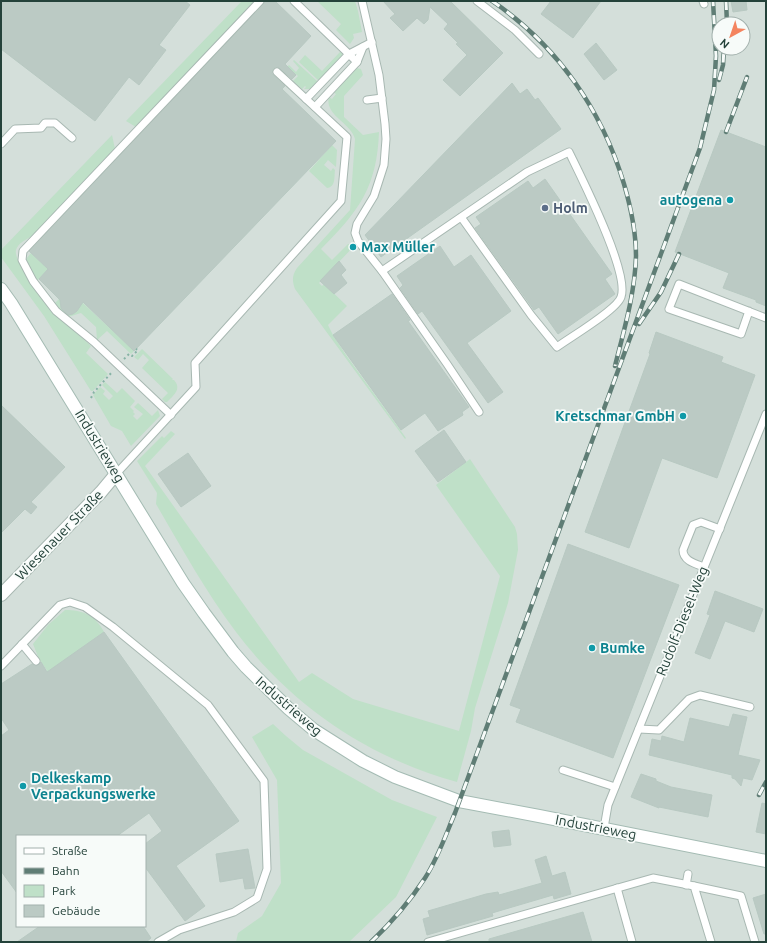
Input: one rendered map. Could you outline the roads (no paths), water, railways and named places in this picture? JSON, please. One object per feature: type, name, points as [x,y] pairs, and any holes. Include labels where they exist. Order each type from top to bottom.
[{"type":"street","name":"Industrieweg","points":[[1,289],[72,400],[183,583],[233,652],[268,690],[314,730],[363,761],[395,777],[459,802],[604,828],[766,861]]},
{"type":"street","name":"Wiesenauer Straße","points":[[1,595],[101,492],[116,474]]},
{"type":"lane","points":[[170,415],[94,342],[56,311],[34,281],[22,260],[23,251],[260,1]]},
{"type":"lane","points":[[294,1],[357,62]]},
{"type":"lane","points":[[362,1],[379,75],[385,124],[384,165],[374,196],[356,224],[355,233],[358,241],[382,271],[479,412]]},
{"type":"lane","points":[[477,1],[515,30],[539,54]]},
{"type":"lane","points":[[306,99],[349,54],[372,42]]},
{"type":"lane","points":[[315,107],[357,62],[363,47]]},
{"type":"lane","points":[[116,474],[196,387],[195,363],[340,201],[346,137],[277,72]]},
{"type":"lane","points":[[367,100],[382,98]]},
{"type":"lane","points":[[1,144],[15,129],[41,128],[45,123],[55,123],[72,138]]},
{"type":"lane","points":[[382,271],[461,217],[527,172],[568,152],[592,199],[619,268],[622,283],[621,297],[613,308],[556,348],[530,315],[461,217]]},
{"type":"lane","points":[[749,311],[741,334],[669,309],[679,284],[749,311],[766,318]]},
{"type":"lane","name":"Rudolf-Diesel-Weg","points":[[604,828],[608,806],[615,787],[766,414]]},
{"type":"lane","points":[[704,567],[689,561],[683,554],[683,550],[693,525],[701,522],[720,529]]},
{"type":"lane","points":[[1,666],[60,606],[70,602],[85,607],[113,627],[208,705],[264,781],[267,869],[257,898],[234,912],[179,930],[158,942]]},
{"type":"lane","points":[[22,644],[36,661]]},
{"type":"lane","points":[[639,729],[659,730],[689,699],[700,695],[750,707]]},
{"type":"lane","points":[[563,770],[615,787]]},
{"type":"lane","points":[[686,885],[688,874]]},
{"type":"lane","points":[[428,942],[653,878],[741,896],[755,942]]},
{"type":"lane","points":[[694,886],[710,942]]},
{"type":"lane","points":[[617,888],[632,942]]},
{"type":"railway","points":[[492,1],[515,18],[557,59],[590,105],[615,157],[624,184],[633,220],[636,256],[634,284],[615,366]]},
{"type":"railway","points":[[371,942],[400,912],[419,887],[434,862],[445,838],[700,148],[714,90],[716,56],[713,1]]},
{"type":"railway","points":[[726,1],[727,16]]},
{"type":"railway","points":[[719,80],[724,56]]},
{"type":"railway","points":[[726,132],[747,77]]},
{"type":"railway","points":[[639,324],[661,292],[679,254]]},
{"type":"railway","points":[[759,795],[766,782]]},
{"type":"place","name":"autogena","points":[[730,200]]},
{"type":"place","name":"Holm","points":[[545,208]]},
{"type":"place","name":"Max Müller","points":[[353,247]]},
{"type":"place","name":"Kretschmar GmbH","points":[[683,416]]},
{"type":"place","name":"Bumke","points":[[592,648]]},
{"type":"place","name":"Delkeskamp Verpackungswerke","points":[[23,786]]}]
